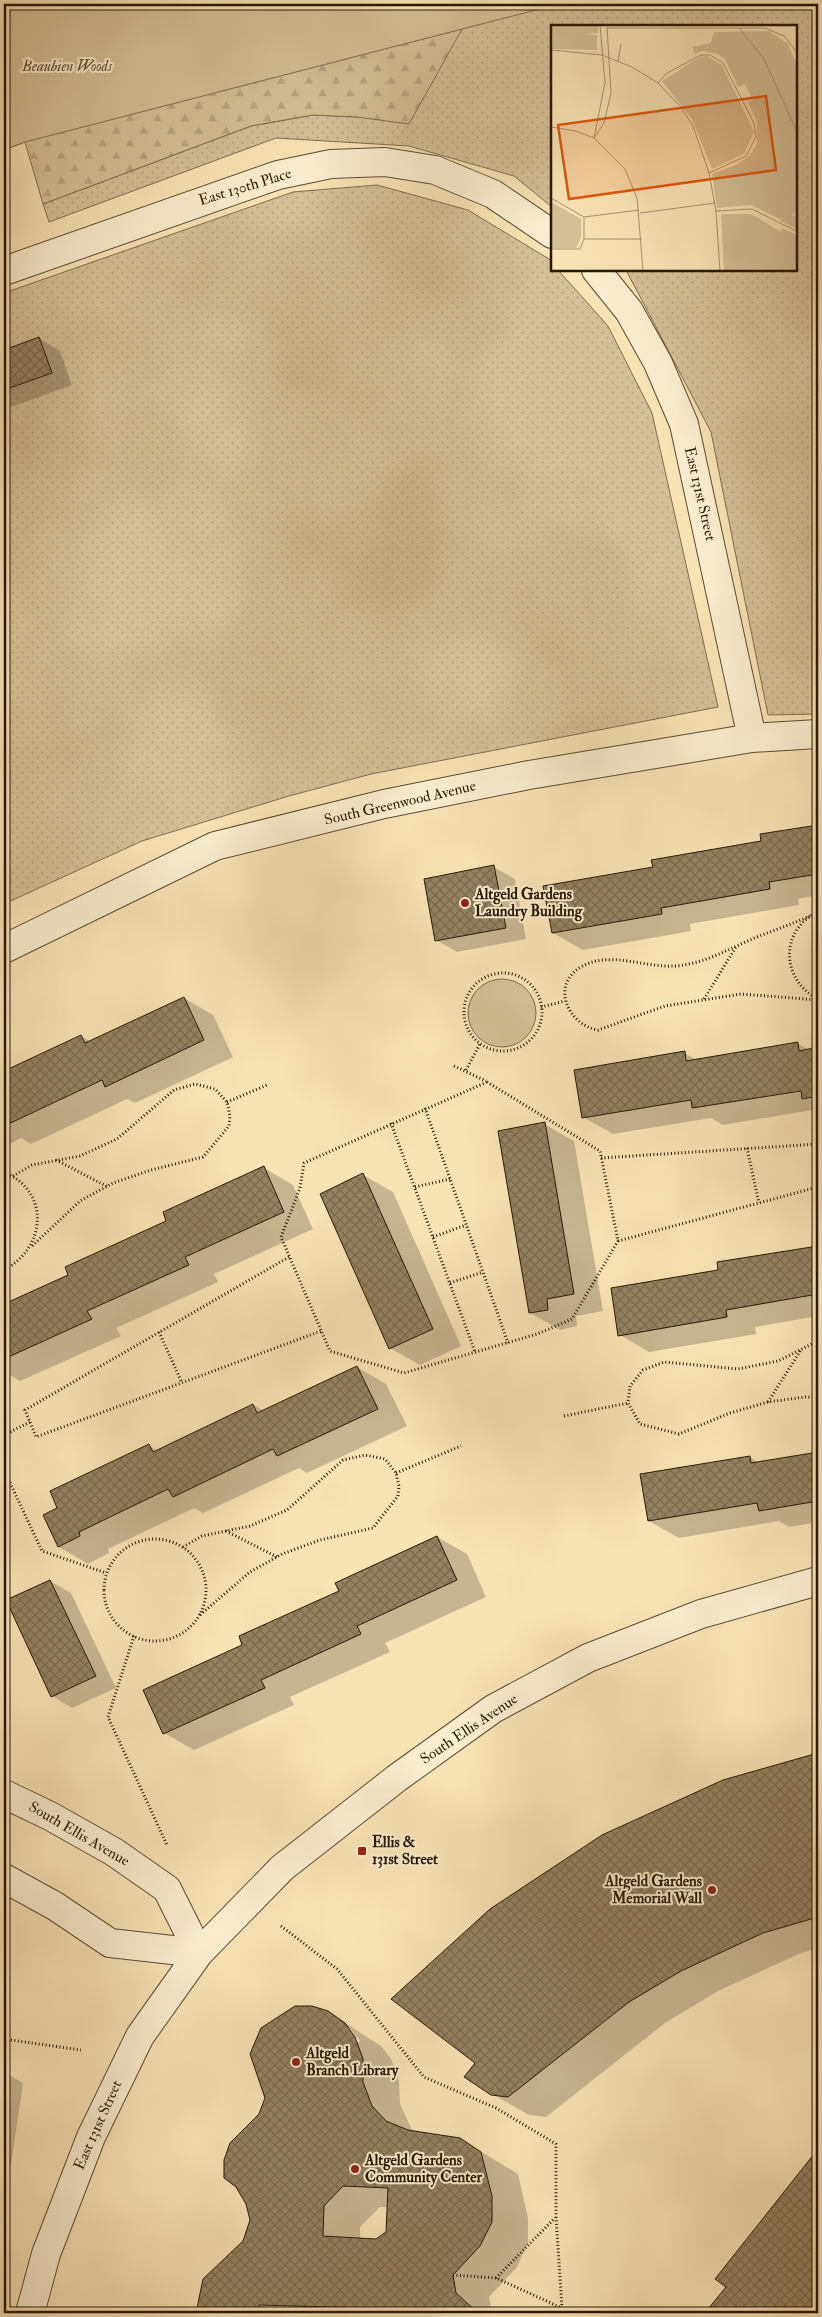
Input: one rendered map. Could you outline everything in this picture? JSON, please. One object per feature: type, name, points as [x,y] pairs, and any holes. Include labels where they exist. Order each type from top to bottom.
[{"type":"street","name":"East 130th Place","points":[[4,271],[260,181],[331,164],[385,162],[435,170],[493,194],[551,233]]},
{"type":"street","name":"East 131st Street","points":[[597,271],[629,311],[658,363],[684,424],[752,738]]},
{"type":"street","name":"South Greenwood Avenue","points":[[4,949],[215,846],[384,804],[520,776],[752,738],[818,734]]},
{"type":"street","name":"South Ellis Avenue","points":[[4,1794],[50,1816],[106,1847],[167,1889],[199,1953],[282,1868],[397,1778],[493,1709],[588,1658],[701,1614],[818,1581]]},
{"type":"street","points":[[4,1878],[55,1906],[110,1942],[199,1953]]},
{"type":"street","name":"East 131st Street","points":[[30,2313],[46,2254],[91,2137],[140,2036],[199,1953]]},
{"type":"path","points":[[818,912],[737,946],[714,958],[675,966],[600,959],[580,967],[566,982],[565,1001],[570,1013],[577,1021],[588,1029],[598,1030],[665,1006],[704,999],[741,994],[818,1000]]},
{"type":"path","points":[[810,916],[799,926],[792,939],[789,954],[792,969],[798,982],[808,994],[818,1000]]},
{"type":"path","points":[[704,999],[737,946]]},
{"type":"path","points":[[495,973],[513,974],[529,983],[539,998],[541,1006],[540,1025],[536,1033],[523,1046],[506,1051],[488,1048],[480,1044],[468,1031],[464,1013],[467,995],[478,981],[495,973]]},
{"type":"path","points":[[541,1006],[565,1001]]},
{"type":"path","points":[[466,1070],[480,1044]]},
{"type":"path","points":[[454,1066],[466,1070],[487,1082],[600,1151],[618,1241],[572,1319],[537,1334],[404,1373],[330,1351],[281,1237],[300,1188],[304,1163],[424,1108],[487,1082]]},
{"type":"path","points":[[4,1270],[23,1257],[80,1201],[108,1187],[151,1170],[203,1157],[228,1126],[230,1116],[227,1102],[215,1089],[195,1084],[174,1090],[117,1139],[80,1156],[32,1165],[13,1176]]},
{"type":"path","points":[[227,1102],[267,1085]]},
{"type":"path","points":[[424,1108],[508,1343]]},
{"type":"path","points":[[391,1123],[475,1352]]},
{"type":"path","points":[[601,1158],[818,1144]]},
{"type":"path","points":[[747,1148],[758,1203]]},
{"type":"path","points":[[56,1160],[108,1187]]},
{"type":"path","points":[[4,1172],[13,1176],[25,1187],[36,1208],[36,1232],[31,1248]]},
{"type":"path","points":[[415,1186],[450,1179]]},
{"type":"path","points":[[618,1241],[818,1187]]},
{"type":"path","points":[[433,1237],[466,1225]]},
{"type":"path","points":[[289,1257],[25,1410],[36,1437],[321,1331]]},
{"type":"path","points":[[450,1283],[483,1272]]},
{"type":"path","points":[[159,1332],[182,1383]]},
{"type":"path","points":[[818,1341],[778,1361],[738,1369],[664,1362],[644,1370],[630,1386],[628,1403],[640,1424],[679,1434],[730,1413],[768,1402],[805,1397],[818,1398]]},
{"type":"path","points":[[768,1402],[801,1349]]},
{"type":"path","points":[[564,1416],[628,1403]]},
{"type":"path","points":[[4,1434],[30,1422]]},
{"type":"path","points":[[396,1473],[461,1446]]},
{"type":"path","points":[[183,1547],[202,1536],[250,1526],[287,1510],[343,1460],[365,1455],[385,1459],[396,1473],[400,1486],[398,1496],[373,1528],[320,1540],[277,1557],[250,1572],[200,1614],[191,1626],[172,1638],[149,1641],[134,1636],[118,1626],[106,1607],[104,1585],[106,1573],[121,1551],[138,1542],[158,1539],[183,1547],[194,1558],[202,1571],[205,1594],[200,1614]]},
{"type":"path","points":[[4,1470],[42,1551],[106,1573]]},
{"type":"path","points":[[225,1531],[277,1557]]},
{"type":"path","points":[[134,1636],[108,1717],[166,1845]]},
{"type":"path","points":[[281,1926],[336,1969],[424,2077],[496,2108],[556,2144],[556,2217],[563,2313]]},
{"type":"path","points":[[4,2038],[81,2050]]},
{"type":"path","points":[[496,2278],[556,2217]]},
{"type":"path","points":[[453,2276],[496,2278],[562,2308]]},
{"type":"green space","name":"Beaubien Woods","points":[[4,4],[559,4],[25,142],[4,150]]},
{"type":"green space","points":[[476,4],[818,4],[818,714],[768,715],[711,432],[627,271],[797,271],[797,25],[551,25],[551,206],[514,176],[409,146],[276,138],[49,222],[43,204],[251,126],[313,115],[357,117]]},
{"type":"green space","points":[[476,4],[409,124],[357,117],[313,115],[251,126],[43,204],[25,142],[4,150],[4,39]]},
{"type":"green space","points":[[377,185],[468,210],[549,259],[551,262],[551,271],[559,271],[608,326],[652,413],[718,707],[371,774],[289,796],[142,841],[4,904],[4,293],[293,192]]},
{"type":"green space","points":[[502,979],[515,982],[526,989],[533,1000],[536,1013],[533,1026],[526,1037],[515,1044],[502,1047],[489,1044],[478,1037],[471,1026],[468,1013],[471,1000],[478,989],[489,982]]},
{"type":"building","points":[[39,337],[52,373],[4,390],[4,350]]},
{"type":"building","points":[[818,825],[818,874],[769,882],[770,889],[661,908],[662,914],[552,933],[543,886],[653,867],[651,860],[761,841],[760,834]]},
{"type":"building","name":"Altgeld Gardens Laundry Building","points":[[494,865],[506,928],[435,941],[424,879]]},
{"type":"building","points":[[184,997],[204,1040],[105,1087],[102,1080],[4,1126],[4,1071],[81,1035],[85,1043]]},
{"type":"building","points":[[798,1042],[799,1051],[818,1047],[818,1096],[802,1099],[801,1091],[692,1108],[691,1100],[582,1118],[574,1070],[685,1051],[686,1061]]},
{"type":"building","points":[[545,1122],[574,1294],[547,1299],[548,1310],[529,1313],[498,1131]]},
{"type":"building","points":[[264,1166],[284,1212],[185,1257],[189,1265],[87,1311],[92,1319],[4,1359],[4,1304],[68,1275],[65,1267],[166,1221],[163,1212]]},
{"type":"building","points":[[363,1173],[433,1329],[389,1349],[320,1194]]},
{"type":"building","points":[[818,1246],[818,1294],[726,1310],[727,1317],[618,1336],[611,1288],[718,1270],[717,1262]]},
{"type":"building","points":[[357,1366],[378,1409],[277,1456],[273,1449],[173,1497],[168,1489],[79,1532],[80,1536],[58,1547],[43,1515],[57,1508],[50,1491],[149,1444],[153,1452],[253,1404],[257,1413]]},
{"type":"building","points":[[818,1452],[818,1501],[759,1511],[757,1503],[648,1521],[640,1474],[750,1456],[751,1463]]},
{"type":"building","points":[[437,1536],[457,1580],[357,1626],[361,1634],[261,1680],[265,1688],[163,1734],[143,1690],[242,1645],[239,1636],[339,1591],[335,1583]]},
{"type":"building","points":[[50,1580],[96,1676],[51,1697],[6,1600]]},
{"type":"building","points":[[818,1753],[818,1917],[763,1933],[681,1971],[629,2002],[508,2097],[491,2095],[464,2077],[475,2063],[391,1999],[490,1909],[602,1835],[723,1780]]},
{"type":"building","name":"Altgeld Gardens Community Center","points":[[295,2006],[312,2006],[328,2011],[345,2023],[355,2037],[363,2059],[363,2082],[372,2106],[386,2121],[408,2130],[460,2138],[481,2152],[492,2196],[492,2222],[480,2246],[453,2275],[456,2293],[478,2313],[365,2313],[365,2308],[259,2305],[259,2313],[196,2313],[203,2279],[243,2241],[250,2220],[246,2204],[236,2187],[224,2178],[224,2160],[230,2143],[259,2114],[265,2098],[250,2054],[261,2028]],"holes":[[[343,2186],[388,2188],[386,2232],[376,2239],[323,2236],[324,2206]]]},
{"type":"building","points":[[818,2149],[818,2313],[714,2313],[708,2309],[726,2287],[715,2279]]},
{"type":"place","name":"Altgeld Gardens Laundry Building","points":[[465,903]]},
{"type":"place","name":"Ellis & 131st Street","points":[[362,1851]]},
{"type":"place","name":"Altgeld Gardens Memorial Wall","points":[[712,1890]]},
{"type":"place","name":"Altgeld Branch Library","points":[[296,2062]]},
{"type":"place","name":"Altgeld Gardens Community Center","points":[[355,2169]]}]
